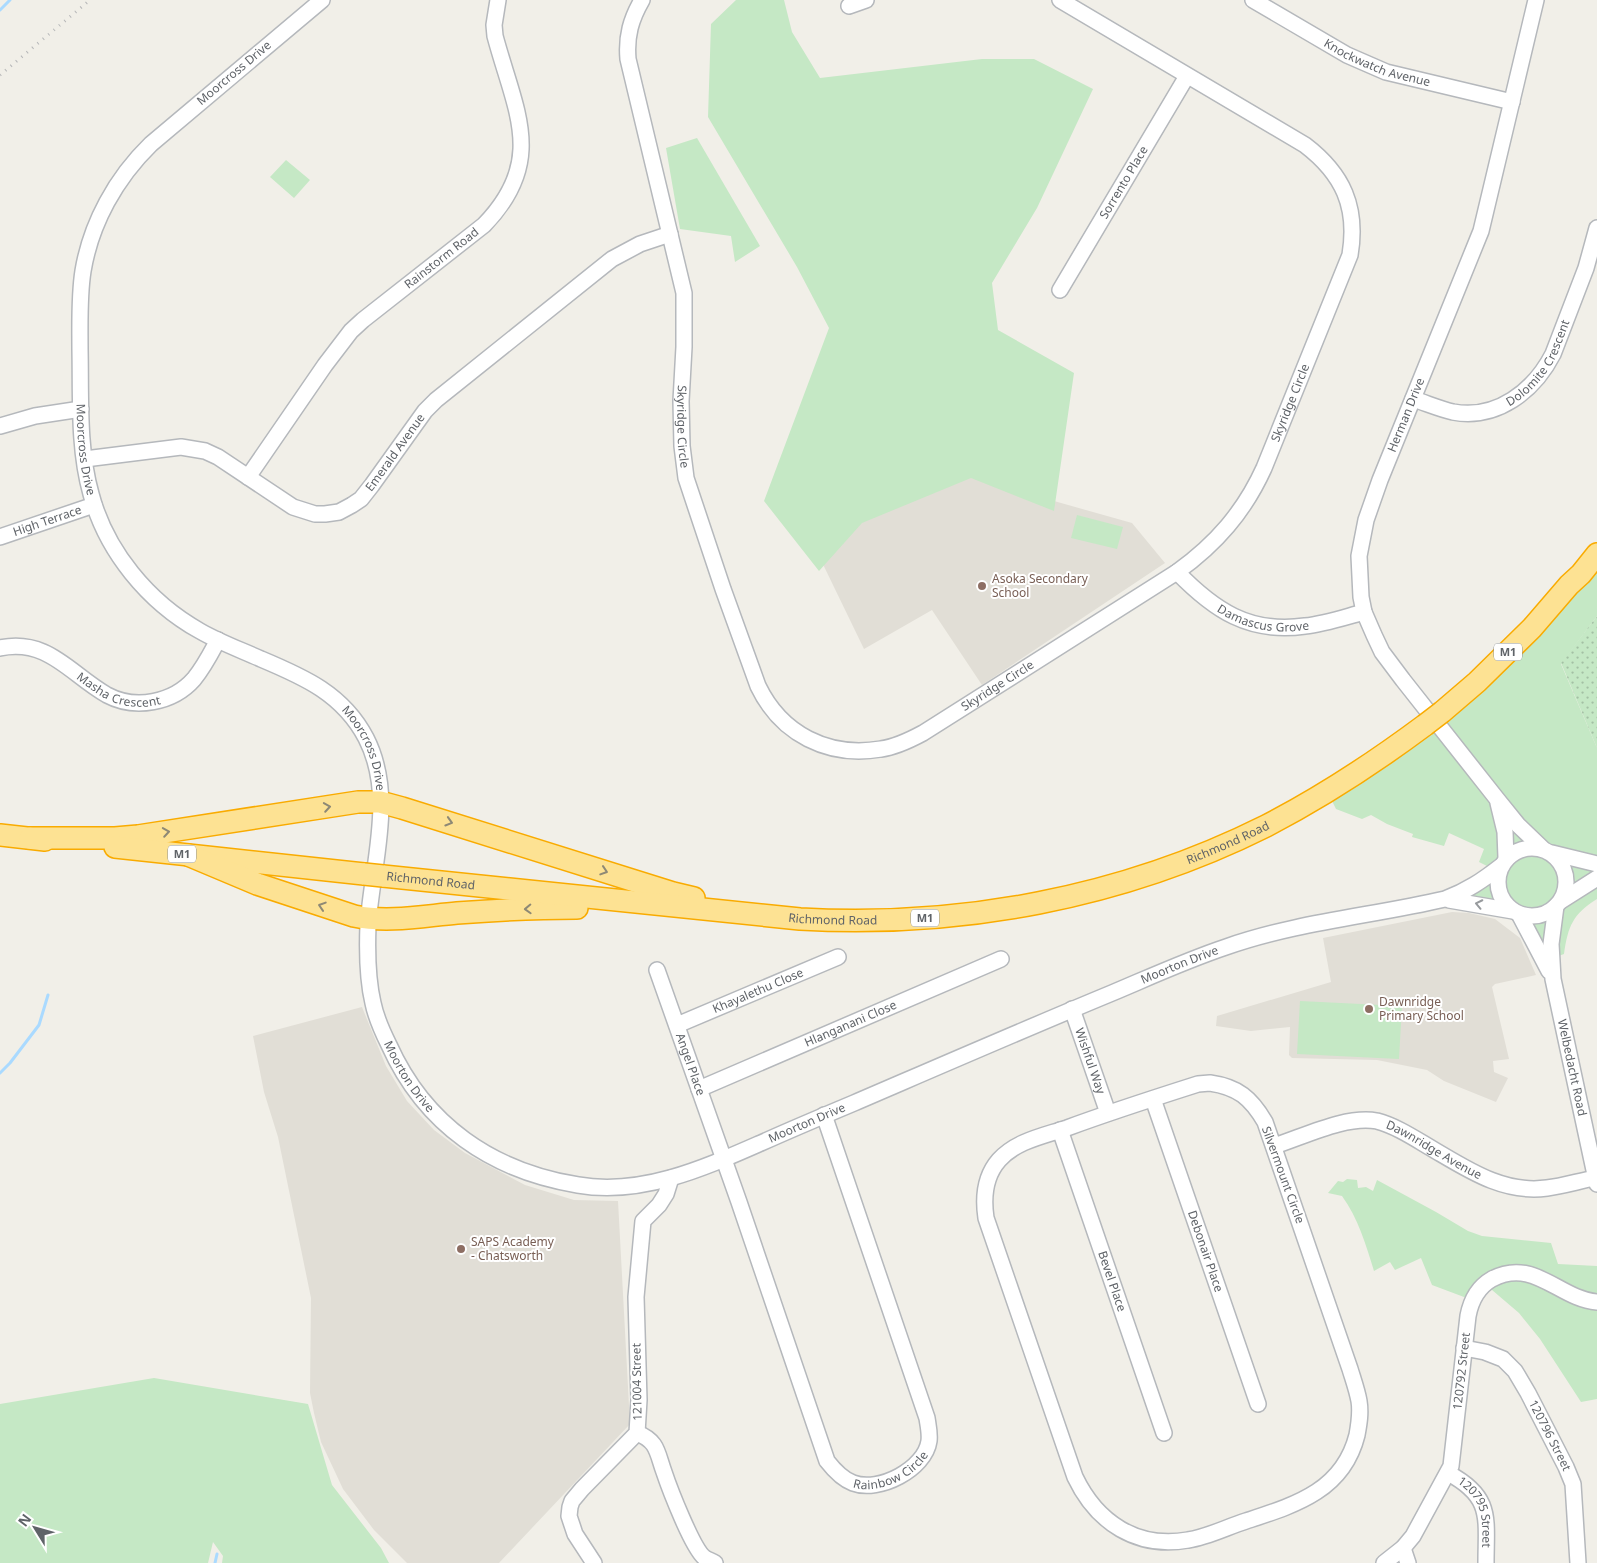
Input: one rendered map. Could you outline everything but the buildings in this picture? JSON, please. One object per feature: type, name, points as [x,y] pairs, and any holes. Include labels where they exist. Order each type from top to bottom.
[{"type":"highway","name":"M1","points":[[1569,585],[1597,542]]},
{"type":"highway","name":"M1","points":[[1569,585],[1581,574],[1597,554]]},
{"type":"highway","name":"Richmond Road","points":[[0,835],[188,855],[375,869],[700,910],[835,921],[902,920],[996,911],[1092,891],[1154,872],[1215,849],[1302,807],[1344,782],[1434,719],[1503,658],[1569,585]]},
{"type":"highway","points":[[30,838],[115,838],[138,836],[358,802],[380,802],[497,836],[673,893],[704,900],[772,909],[835,921]]},
{"type":"highway","points":[[188,855],[257,884],[354,916],[369,919],[391,919],[487,910],[558,908],[700,910]]},
{"type":"street","name":"Moorcross Drive","points":[[322,0],[166,130],[141,154],[120,179],[112,192],[98,221],[83,267],[80,293],[81,409],[85,459],[94,505],[108,536],[123,562],[135,577],[165,607],[185,622],[218,640],[310,680],[322,688],[350,713],[363,732],[375,758],[380,785],[375,869]]},
{"type":"street","name":"Rainstorm Road","points":[[248,477],[325,365],[351,332],[362,320],[484,225],[511,190],[520,165],[522,138],[495,36],[494,25],[498,0]]},
{"type":"street","name":"Skyridge Circle","points":[[642,0],[631,20],[629,28],[627,40],[628,59],[684,293],[682,446],[686,478],[720,580],[758,686],[765,700],[778,716],[798,733],[819,744],[847,751],[882,749],[908,741],[923,733],[1177,572],[1209,547],[1226,530],[1256,486],[1350,255],[1353,227],[1348,201],[1344,188],[1320,156],[1188,76],[1075,4],[1060,0]]},
{"type":"street","points":[[849,6],[866,0]]},
{"type":"street","name":"Knockwatch Avenue","points":[[1253,0],[1348,55],[1386,72],[1512,102]]},
{"type":"street","name":"Herman Drive","points":[[1536,0],[1480,230],[1380,480],[1366,520],[1361,539],[1359,576],[1364,612],[1382,652],[1518,825],[1547,851]]},
{"type":"street","name":"Sorrento Place","points":[[1060,290],[1188,76]]},
{"type":"street","name":"Dolomite Crescent","points":[[1413,399],[1455,412],[1475,413],[1503,405],[1532,385],[1553,354],[1586,268],[1597,228]]},
{"type":"street","name":"Emerald Avenue","points":[[85,459],[181,448],[205,452],[218,458],[294,507],[305,512],[325,514],[339,512],[361,499],[425,411],[436,400],[612,259],[640,244],[670,234]]},
{"type":"street","points":[[0,426],[35,416],[81,409]]},
{"type":"street","name":"High Terrace","points":[[0,538],[94,505]]},
{"type":"street","name":"Damascus Grove","points":[[1177,572],[1204,599],[1218,609],[1230,616],[1264,626],[1289,628],[1307,626],[1364,612]]},
{"type":"street","name":"Masha Crescent","points":[[0,648],[15,646],[34,648],[55,658],[116,699],[131,702],[150,702],[161,700],[177,692],[193,680],[218,640]]},
{"type":"street","name":"Herman Drive","points":[[1497,799],[1505,832],[1504,862]]},
{"type":"street","points":[[1597,864],[1533,847],[1523,849],[1504,862],[1498,878],[1498,891],[1504,902],[1516,913],[1529,917],[1539,916],[1548,913],[1597,878]]},
{"type":"street","points":[[1547,851],[1560,862],[1566,874],[1566,888],[1559,904]]},
{"type":"street","name":"Moorton Drive","points":[[375,869],[369,919],[369,979],[371,998],[376,1016],[401,1072],[415,1092],[442,1123],[478,1150],[516,1169],[581,1186],[615,1187],[637,1186],[671,1178],[724,1160],[824,1115],[1192,959],[1269,933],[1445,899],[1462,893],[1480,883],[1504,862]]},
{"type":"street","name":"Moorton Drive","points":[[1445,899],[1516,913]]},
{"type":"street","name":"Welbedacht Road","points":[[1559,904],[1551,944],[1553,980],[1596,1181]]},
{"type":"street","name":"Welbedacht Road","points":[[1516,913],[1543,958],[1553,980]]},
{"type":"street","name":"Khayalethu Close","points":[[677,1025],[838,957]]},
{"type":"street","name":"Hlanganani Close","points":[[699,1089],[1001,959]]},
{"type":"street","name":"Angel Place","points":[[658,970],[724,1160]]},
{"type":"street","name":"Wishful Way","points":[[1072,1009],[1108,1113]]},
{"type":"street","name":"Silvermount Circle","points":[[1210,1083],[1230,1088],[1248,1098],[1256,1106],[1265,1122],[1274,1146],[1356,1386],[1360,1403],[1360,1424],[1354,1446],[1340,1472],[1328,1484],[1299,1502],[1191,1540],[1163,1542],[1139,1538],[1120,1529],[1098,1512],[1081,1491],[986,1218],[985,1190],[992,1170],[998,1161],[1015,1146],[1108,1113],[1198,1084],[1210,1083]]},
{"type":"street","name":"Debonair Place","points":[[1153,1099],[1258,1404]]},
{"type":"street","name":"Rainbow Circle","points":[[724,1160],[827,1461],[839,1475],[852,1483],[869,1486],[892,1479],[912,1468],[919,1461],[929,1442],[928,1425],[824,1115]]},
{"type":"street","name":"Dawnridge Avenue","points":[[1274,1146],[1338,1124],[1363,1120],[1376,1121],[1404,1133],[1477,1174],[1500,1184],[1515,1187],[1546,1188],[1596,1181]]},
{"type":"street","name":"Bevel Place","points":[[1060,1130],[1164,1433]]},
{"type":"street","name":"121004 Street","points":[[594,1563],[575,1534],[569,1516],[570,1507],[572,1501],[582,1488],[637,1433],[639,1400],[636,1297],[643,1221],[659,1205],[666,1194],[671,1178]]},
{"type":"street","name":"120792 Street","points":[[1384,1563],[1405,1556],[1413,1536],[1448,1473],[1452,1457],[1468,1316],[1472,1300],[1481,1287],[1497,1276],[1509,1273],[1527,1273],[1546,1280],[1579,1298],[1597,1302]]},
{"type":"street","name":"120796 Street","points":[[1464,1348],[1485,1352],[1504,1359],[1515,1371],[1528,1393],[1573,1484],[1578,1563]]},
{"type":"street","points":[[637,1433],[645,1436],[652,1442],[658,1452],[663,1470],[688,1532],[704,1557],[715,1563]]},
{"type":"street","name":"120795 Street","points":[[1448,1473],[1469,1485],[1478,1495],[1483,1505],[1486,1522],[1486,1563]]},
{"type":"shaded area","name":"Asoka Secondary School","points":[[958,474],[1132,523],[1165,563],[982,685],[932,610],[864,649],[818,554],[879,501]]},
{"type":"shaded area","name":"Dawnridge Primary School","points":[[1452,912],[1469,913],[1495,919],[1520,938],[1536,975],[1495,984],[1492,987],[1509,1059],[1493,1061],[1494,1072],[1508,1078],[1496,1102],[1444,1081],[1427,1070],[1377,1060],[1292,1058],[1289,1055],[1290,1027],[1251,1031],[1216,1026],[1217,1016],[1331,982],[1323,938]]},
{"type":"shaded area","name":"SAPS Academy - Chatsworth","points":[[362,1007],[386,1066],[407,1101],[434,1130],[465,1153],[525,1185],[574,1200],[618,1201],[630,1424],[499,1563],[407,1563],[374,1530],[343,1489],[321,1442],[310,1393],[311,1298],[278,1137],[264,1092],[253,1036]]},
{"type":"green space","points":[[736,0],[784,0],[792,32],[820,78],[982,59],[1034,59],[1093,89],[1037,208],[992,283],[998,330],[1074,373],[1054,511],[971,478],[862,523],[819,571],[764,501],[829,328],[797,267],[708,117],[711,24]]},
{"type":"green space","points":[[697,138],[760,246],[735,262],[731,236],[680,229],[666,148]]},
{"type":"green space","points":[[286,160],[310,180],[294,198],[270,177]]},
{"type":"green space","points":[[1077,515],[1123,527],[1117,549],[1071,538]]},
{"type":"green space","points":[[1597,554],[1597,616],[1561,664],[1597,748],[1597,899],[1582,910],[1573,922],[1567,936],[1564,954],[1544,961],[1518,915],[1445,899],[1480,882],[1487,866],[1479,862],[1484,849],[1449,833],[1444,846],[1412,837],[1413,834],[1387,824],[1371,815],[1362,819],[1336,809],[1328,793],[1389,753]]},
{"type":"green space","points":[[1597,616],[1597,748],[1561,663]]},
{"type":"green space","points":[[1300,1001],[1402,1006],[1399,1059],[1297,1054]]},
{"type":"green space","points":[[1347,1179],[1357,1180],[1358,1188],[1366,1187],[1373,1191],[1377,1180],[1468,1231],[1482,1236],[1551,1243],[1558,1264],[1597,1266],[1597,1399],[1581,1402],[1540,1339],[1519,1313],[1485,1284],[1472,1300],[1432,1285],[1421,1258],[1395,1270],[1390,1262],[1374,1271],[1361,1232],[1348,1204],[1342,1196],[1328,1193],[1338,1181],[1343,1182]]},
{"type":"green space","points":[[154,1378],[308,1404],[332,1485],[381,1548],[389,1563],[222,1563],[223,1556],[213,1542],[208,1563],[0,1563],[0,1404]]},
{"type":"waterway","points":[[0,10],[10,0]]},
{"type":"waterway","points":[[0,1073],[39,1025],[48,995]]},
{"type":"waterway","points":[[215,1563],[217,1554]]},
{"type":"railway","points":[[0,75],[90,0]]},
{"type":"place","name":"Asoka Secondary School","points":[[982,586]]},
{"type":"place","name":"Dawnridge Primary School","points":[[1369,1009]]},
{"type":"place","name":"SAPS Academy - Chatsworth","points":[[461,1249]]}]
